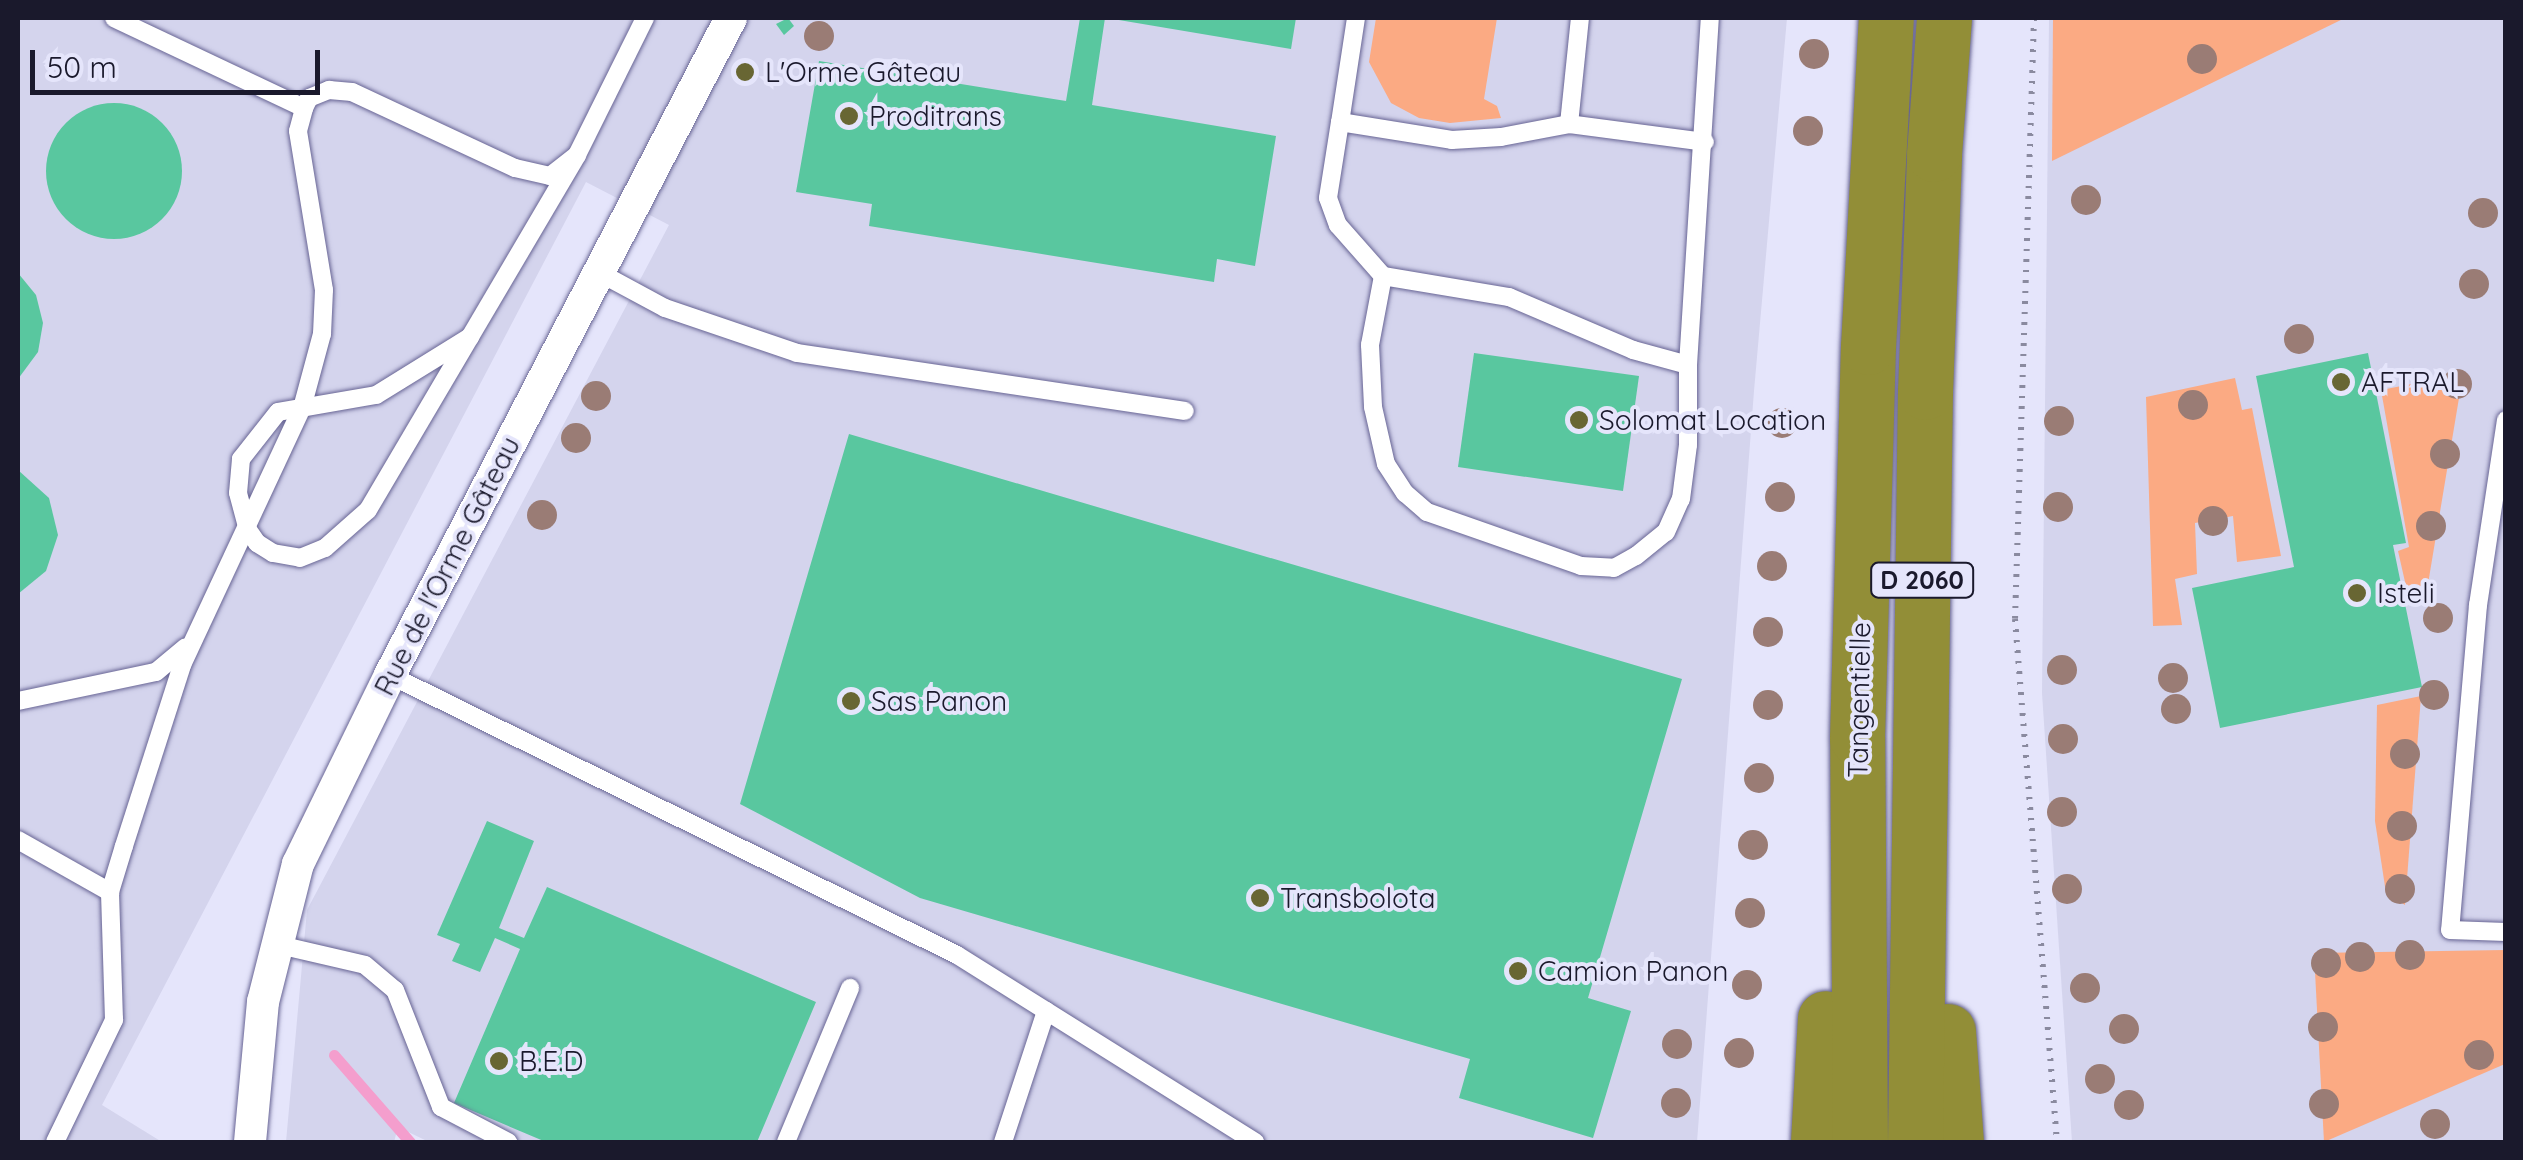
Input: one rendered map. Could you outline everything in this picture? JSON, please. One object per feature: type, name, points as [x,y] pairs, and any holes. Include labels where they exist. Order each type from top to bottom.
[{"type":"highway","name":"Tangentielle","points":[[1860,1142],[1856,738],[1868,347],[1886,18]]},
{"type":"highway","name":"D 2060","points":[[1915,1142],[1926,392],[1934,154],[1944,18]]},
{"type":"highway","points":[[1926,392],[1943,674],[1943,958],[1956,1142]]},
{"type":"highway","points":[[1818,1142],[1827,922],[1856,738]]},
{"type":"street","name":"Rue de l'Orme Gâteau","points":[[250,1142],[262,1002],[298,864],[390,676],[730,18]]},
{"type":"lane","points":[[114,18],[304,108]]},
{"type":"lane","points":[[470,337],[376,396],[278,412],[241,459],[238,493],[248,530],[257,543],[273,552],[300,558],[325,548],[368,510],[470,337],[577,155],[645,18]]},
{"type":"lane","points":[[1356,18],[1328,198],[1338,225],[1382,276],[1509,297],[1632,350],[1688,365]]},
{"type":"lane","points":[[1569,124],[1580,18]]},
{"type":"lane","points":[[1382,276],[1370,345],[1373,406],[1386,464],[1404,494],[1428,512],[1581,566],[1614,568],[1666,532],[1683,481],[1710,18]]},
{"type":"lane","points":[[55,1142],[114,1020],[110,892],[182,664],[302,408],[322,334],[324,290],[298,131],[309,98],[329,90],[352,92],[516,168],[550,176],[577,155]]},
{"type":"lane","points":[[1340,122],[1452,140],[1569,124],[1705,142]]},
{"type":"lane","points":[[600,273],[665,308],[797,352],[1185,411]]},
{"type":"lane","points":[[2506,420],[2478,605],[2450,930],[2506,932]]},
{"type":"lane","points":[[18,702],[156,672],[195,638]]},
{"type":"lane","points":[[390,676],[956,954],[1256,1142]]},
{"type":"lane","points":[[18,840],[110,892]]},
{"type":"lane","points":[[275,944],[364,966],[394,990],[441,1107],[508,1142]]},
{"type":"lane","points":[[786,1142],[850,988]]},
{"type":"lane","points":[[1003,1142],[1046,1011]]},
{"type":"path","points":[[2034,18],[2015,619],[2057,1142]]},
{"type":"shaded area","points":[[18,18],[1787,18],[1754,391],[1697,1142],[429,1142],[398,1127],[394,1142],[286,1142],[307,910],[669,225],[586,182],[102,1105],[162,1142],[18,1142]]},
{"type":"shaded area","points":[[1376,18],[1497,18],[1484,99],[1497,106],[1501,118],[1450,123],[1419,118],[1391,103],[1369,62]]},
{"type":"shaded area","points":[[2049,18],[2505,18],[2505,1142],[2072,1142],[2042,693]]},
{"type":"shaded area","points":[[2053,18],[2345,18],[2052,161]]},
{"type":"shaded area","points":[[2463,374],[2426,596],[2408,595],[2398,551],[2409,547],[2381,390]]},
{"type":"shaded area","points":[[2235,378],[2242,410],[2252,408],[2281,556],[2237,562],[2233,516],[2195,523],[2197,574],[2175,579],[2182,625],[2153,626],[2146,397]]},
{"type":"shaded area","points":[[2421,696],[2405,905],[2386,893],[2375,821],[2377,705]]},
{"type":"shaded area","points":[[2505,950],[2505,1064],[2324,1142],[2314,953]]},
{"type":"building","points":[[788,18],[794,26],[784,35],[776,24]]},
{"type":"building","points":[[1080,18],[1105,18],[1092,105],[1276,136],[1255,266],[1217,259],[1214,282],[869,226],[872,204],[796,192],[819,61],[1066,101]]},
{"type":"building","points":[[1107,18],[1296,18],[1291,49]]},
{"type":"building","points":[[114,103],[140,108],[162,123],[177,145],[182,171],[177,197],[162,219],[140,234],[114,239],[88,234],[66,219],[51,197],[46,171],[51,145],[66,123],[88,108]]},
{"type":"building","points":[[18,273],[36,295],[43,323],[38,352],[18,379]]},
{"type":"building","points":[[1474,353],[1639,376],[1623,491],[1458,467]]},
{"type":"building","points":[[2368,353],[2406,543],[2393,545],[2422,687],[2220,728],[2192,588],[2294,567],[2256,376]]},
{"type":"building","points":[[849,434],[1682,679],[1588,998],[1631,1011],[1593,1138],[1459,1098],[1470,1059],[920,898],[740,804]]},
{"type":"building","points":[[18,470],[49,498],[58,535],[46,571],[18,594]]},
{"type":"building","points":[[487,821],[534,841],[499,928],[524,938],[547,887],[816,1002],[757,1142],[546,1142],[454,1103],[520,949],[495,938],[480,972],[452,961],[460,944],[437,935]]},
{"type":"waterway","points":[[334,1055],[410,1142]]},
{"type":"place","name":"L'Orme Gâteau","points":[[745,72]]},
{"type":"place","name":"Proditrans","points":[[849,116]]},
{"type":"place","name":"AFTRAL","points":[[2341,382]]},
{"type":"place","name":"Solomat Location","points":[[1579,420]]},
{"type":"place","name":"Isteli","points":[[2357,593]]},
{"type":"place","name":"Sas Panon","points":[[851,701]]},
{"type":"place","name":"Transbolota","points":[[1260,898]]},
{"type":"place","name":"Camion Panon","points":[[1518,971]]},
{"type":"place","name":"B.E.D","points":[[499,1061]]}]
